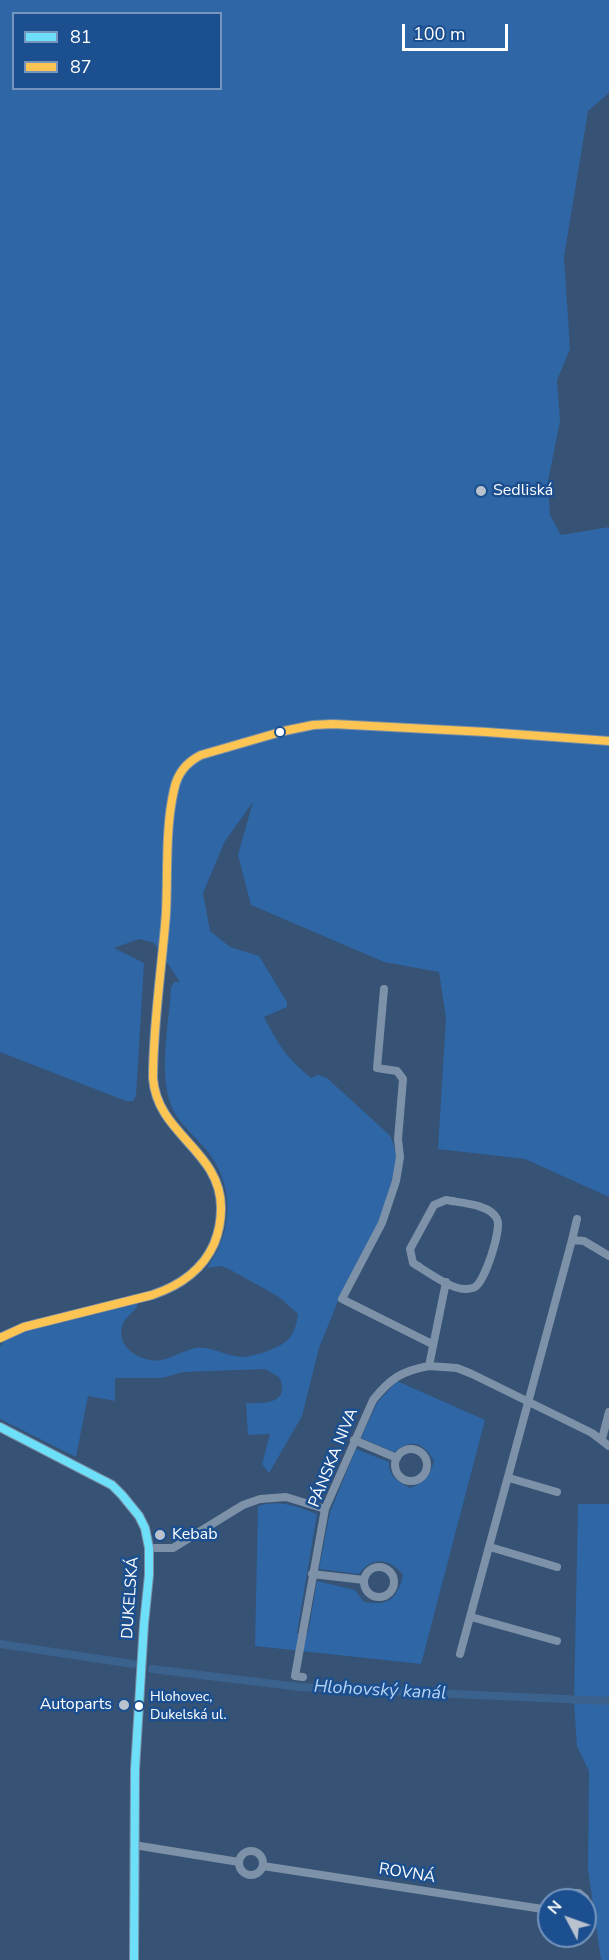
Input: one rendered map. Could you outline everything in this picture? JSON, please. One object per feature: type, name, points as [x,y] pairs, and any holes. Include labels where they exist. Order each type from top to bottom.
[{"type":"main road","points":[[0,1338],[24,1327],[152,1295],[172,1287],[187,1278],[204,1261],[217,1236],[221,1212],[218,1183],[202,1158],[165,1116],[155,1095],[153,1078],[171,811],[177,779],[190,761],[201,755],[284,731],[333,724],[609,741]]},
{"type":"main road","name":"DUKELSKÁ","points":[[0,1427],[115,1488],[142,1520],[146,1533],[149,1575],[136,1741],[134,1960]]},
{"type":"street","points":[[384,988],[376,1068],[397,1071],[403,1078],[398,1139],[399,1163],[388,1209],[342,1299],[432,1344]]},
{"type":"street","points":[[447,1200],[488,1209],[497,1219],[498,1231],[483,1278],[475,1288],[464,1290],[446,1282],[413,1263],[410,1249],[434,1204],[447,1200]]},
{"type":"street","points":[[460,1654],[577,1219]]},
{"type":"street","points":[[572,1240],[584,1241],[609,1256]]},
{"type":"street","points":[[446,1282],[429,1366],[465,1371],[602,1439],[609,1446]]},
{"type":"street","name":"PÁNSKA NIVA","points":[[303,1677],[294,1676],[326,1509],[373,1400],[385,1385],[398,1375],[429,1366]]},
{"type":"street","points":[[602,1439],[609,1412]]},
{"type":"street","points":[[354,1440],[397,1458]]},
{"type":"street","points":[[408,1449],[418,1451],[426,1458],[425,1473],[417,1480],[407,1481],[398,1474],[395,1464],[397,1458],[408,1449]]},
{"type":"street","points":[[508,1478],[557,1492]]},
{"type":"street","points":[[148,1548],[173,1548],[243,1505],[260,1499],[286,1497],[326,1509]]},
{"type":"street","points":[[490,1547],[557,1567]]},
{"type":"street","points":[[378,1567],[388,1570],[392,1574],[393,1589],[386,1596],[377,1598],[365,1590],[364,1580],[368,1571],[378,1567]]},
{"type":"street","points":[[312,1574],[364,1580]]},
{"type":"street","points":[[471,1617],[557,1641]]},
{"type":"street","name":"ROVNÁ","points":[[134,1845],[239,1862]]},
{"type":"street","name":"ROVNÁ","points":[[253,1851],[262,1858],[263,1866],[259,1873],[251,1876],[241,1870],[239,1862],[245,1852],[253,1851]]},
{"type":"street","name":"ROVNÁ","points":[[263,1866],[537,1907]]},
{"type":"shaded area","points":[[0,0],[609,0],[609,93],[588,111],[564,257],[570,349],[557,380],[560,421],[548,481],[550,515],[561,535],[609,527],[609,1197],[525,1159],[438,1149],[446,1018],[439,972],[384,962],[251,905],[238,855],[253,802],[225,841],[203,893],[210,931],[230,947],[259,956],[287,1002],[287,1007],[264,1017],[279,1044],[295,1064],[311,1078],[318,1075],[327,1078],[391,1137],[397,1162],[382,1218],[342,1291],[319,1348],[302,1416],[269,1473],[262,1464],[270,1434],[248,1435],[246,1403],[267,1402],[282,1393],[279,1377],[265,1369],[183,1372],[162,1378],[115,1378],[115,1401],[88,1396],[76,1457],[0,1419],[0,1346],[9,1337],[136,1304],[138,1305],[123,1324],[121,1335],[127,1347],[139,1356],[161,1360],[192,1349],[202,1348],[241,1357],[269,1351],[288,1340],[295,1329],[298,1314],[279,1297],[227,1268],[220,1266],[207,1268],[223,1238],[228,1206],[226,1190],[214,1160],[179,1120],[172,1108],[167,1089],[165,1061],[171,988],[174,982],[180,982],[154,943],[139,939],[114,948],[144,963],[136,1096],[133,1101],[126,1101],[0,1052]]},
{"type":"shaded area","points":[[397,1381],[485,1420],[421,1664],[255,1646],[258,1506],[281,1503],[317,1514],[297,1633],[308,1633],[317,1581],[355,1590],[364,1602],[373,1603],[386,1602],[398,1590],[403,1575],[387,1562],[370,1564],[359,1574],[319,1569],[330,1512],[356,1449],[389,1462],[392,1475],[410,1488],[423,1481],[431,1471],[434,1461],[426,1450],[417,1444],[406,1445],[394,1452],[361,1438],[377,1403]]},
{"type":"shaded area","points":[[578,1504],[609,1504],[609,1960],[601,1960],[597,1932],[597,1888],[591,1888],[588,1869],[589,1771],[577,1746],[574,1703]]},
{"type":"waterway","name":"Hlohovský kanál","points":[[0,1644],[133,1664]]},
{"type":"waterway","name":"Hlohovský kanál","points":[[152,1669],[299,1687],[609,1701]]},
{"type":"transit line","name":"87","points":[[0,1338],[24,1327],[152,1295],[171,1287],[196,1270],[209,1254],[217,1235],[221,1213],[218,1188],[201,1156],[165,1114],[157,1098],[153,1078],[156,1016],[166,913],[169,820],[175,784],[191,761],[201,755],[284,731],[313,725],[333,724],[609,741]]},
{"type":"transit line","name":"81","points":[[0,1427],[112,1485],[139,1516],[145,1528],[149,1548],[149,1575],[135,1769],[134,1960]]},
{"type":"place","name":"Sedliská","points":[[481,491]]},
{"type":"place","name":"Kebab","points":[[160,1535]]},
{"type":"place","name":"Autoparts","points":[[124,1705]]},
{"type":"place","name":"Hlohovec, Dukelská ul.","points":[[139,1706]]}]
